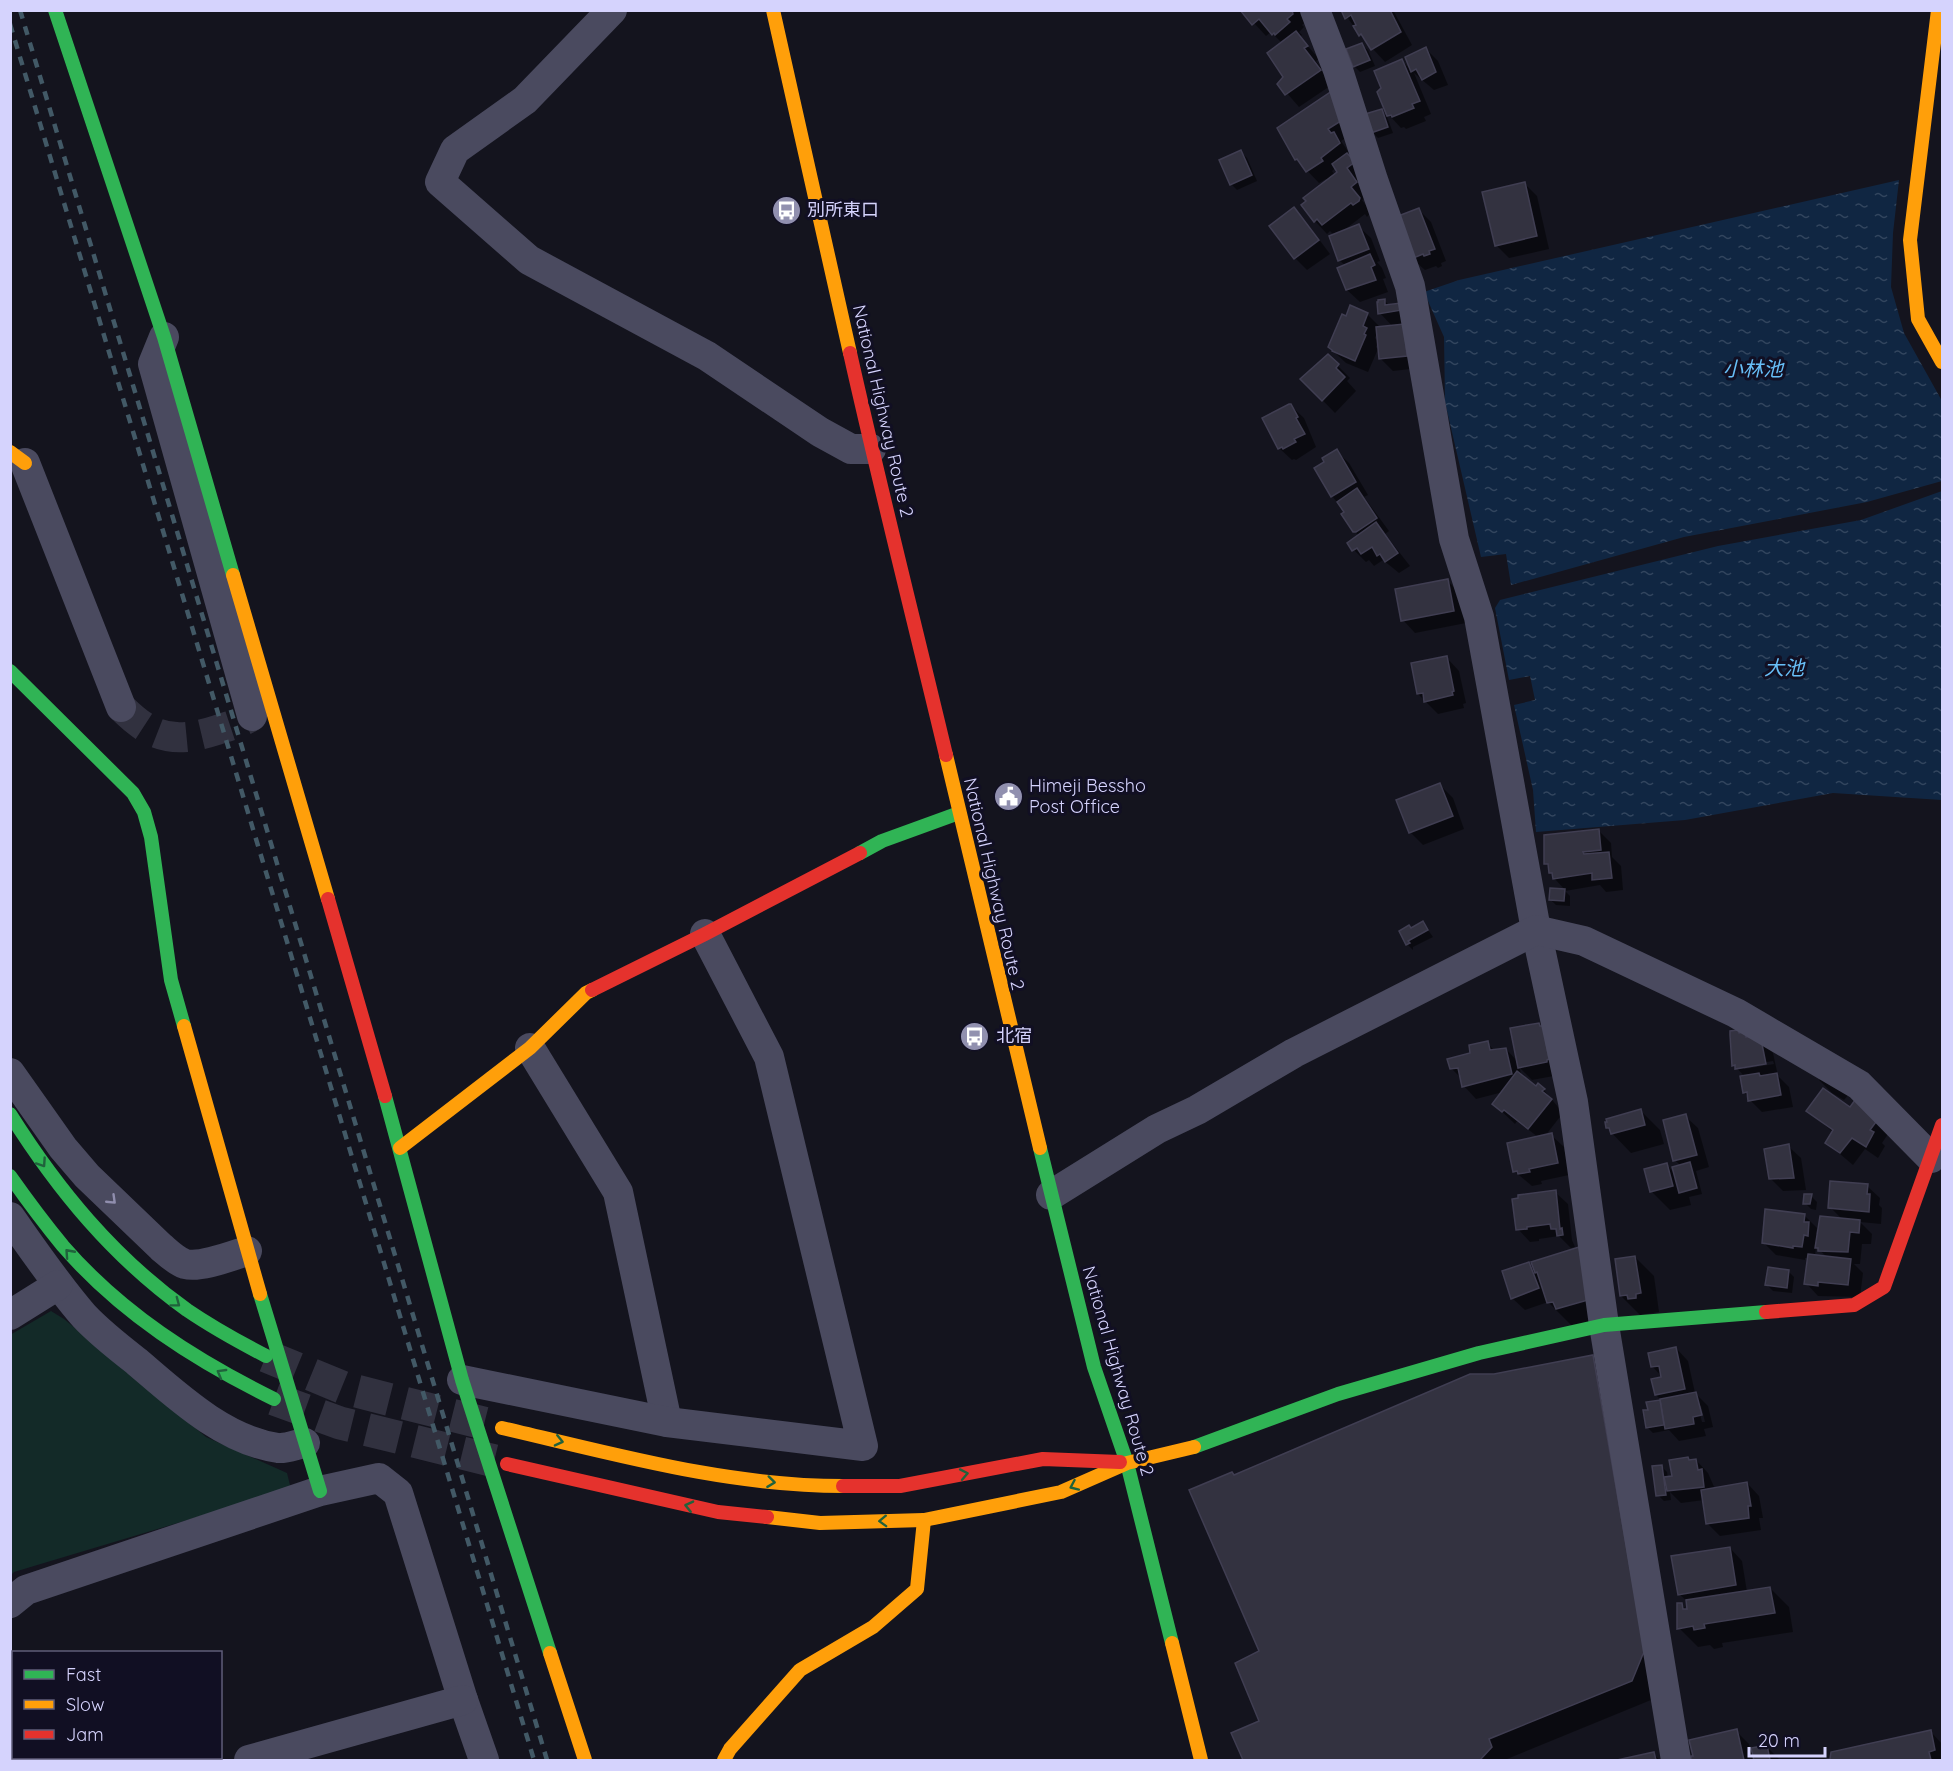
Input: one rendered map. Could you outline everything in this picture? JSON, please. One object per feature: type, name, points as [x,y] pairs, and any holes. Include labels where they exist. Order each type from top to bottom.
[{"type":"main road","points":[[55,10],[164,337],[400,1148],[462,1380],[585,1761]]},
{"type":"main road","name":"National Highway Route 2","points":[[773,10],[871,449],[1051,1195],[1094,1367],[1127,1463],[1201,1761]]},
{"type":"main road","points":[[1938,10],[1910,240],[1918,319],[1942,362]]},
{"type":"main road","points":[[10,670],[133,793],[144,812],[151,837],[171,980],[247,1251],[320,1491]]},
{"type":"main road","points":[[400,1148],[530,1048],[586,993],[705,934],[882,841],[959,813]]},
{"type":"main road","points":[[10,1114],[69,1200],[124,1260],[184,1309],[266,1356]]},
{"type":"main road","points":[[507,1464],[718,1512],[820,1523],[924,1520],[1061,1492],[1127,1463],[1196,1447],[1338,1394],[1468,1356],[1604,1325],[1854,1305],[1884,1287],[1937,1162],[1942,1125]]},
{"type":"main road","points":[[10,1176],[42,1222],[69,1253],[111,1294],[167,1339],[202,1362],[274,1399]]},
{"type":"main road","points":[[502,1428],[701,1474],[806,1486],[900,1486],[1043,1459],[1127,1463]]},
{"type":"main road","points":[[724,1761],[730,1749],[800,1670],[873,1627],[917,1589],[924,1520]]},
{"type":"street","points":[[612,10],[525,100],[455,150],[440,182],[529,260],[707,357],[820,432],[851,449],[871,449]]},
{"type":"street","points":[[1315,10],[1338,70],[1372,180],[1410,286],[1454,539],[1479,617],[1536,930],[1573,1102],[1604,1325],[1676,1761]]},
{"type":"street","points":[[164,337],[153,364],[252,716]]},
{"type":"street","points":[[18,458],[121,707]]},
{"type":"street","points":[[1051,1195],[1157,1129],[1197,1110],[1294,1053],[1536,930],[1584,941],[1736,1013],[1859,1085],[1937,1162]]},
{"type":"street","points":[[462,1380],[667,1422],[863,1446],[769,1057],[705,934]]},
{"type":"street","points":[[530,1048],[618,1192],[667,1422]]},
{"type":"street","points":[[10,1073],[51,1132],[87,1176],[173,1257],[185,1264],[200,1264],[247,1251]]},
{"type":"street","points":[[10,1217],[58,1285],[86,1318],[199,1412],[250,1440],[280,1448],[305,1443]]},
{"type":"street","points":[[10,1314],[58,1285]]},
{"type":"street","points":[[10,1603],[27,1590],[320,1491],[379,1478],[398,1494],[484,1761]]},
{"type":"street","points":[[249,1761],[463,1700]]},
{"type":"green space","points":[[51,1311],[64,1319],[206,1437],[287,1473],[291,1489],[14,1572],[11,1575],[10,1335]]},
{"type":"water","name":"小林池","points":[[1899,180],[1893,233],[1891,287],[1904,333],[1942,401],[1942,481],[1867,502],[1684,537],[1511,585],[1506,554],[1481,557],[1445,402],[1444,337],[1424,292],[1459,280]]},
{"type":"water","name":"大池","points":[[1942,491],[1942,800],[1833,793],[1685,820],[1536,832],[1533,790],[1514,705],[1535,700],[1530,676],[1509,680],[1495,608],[1500,600],[1718,546],[1861,520]]},
{"type":"building","points":[[1240,10],[1292,10],[1293,14],[1287,19],[1290,22],[1272,35],[1259,19],[1252,25]]},
{"type":"building","points":[[1341,10],[1390,10],[1401,32],[1371,50],[1353,26],[1356,25],[1351,15],[1345,19]]},
{"type":"building","points":[[1296,31],[1308,46],[1304,48],[1321,70],[1285,95],[1277,84],[1283,77],[1267,53]]},
{"type":"building","points":[[1362,43],[1370,60],[1353,67],[1346,49]]},
{"type":"building","points":[[1426,47],[1436,72],[1422,80],[1416,69],[1411,72],[1405,57]]},
{"type":"building","points":[[1402,59],[1420,101],[1412,104],[1414,108],[1392,117],[1387,116],[1377,92],[1381,88],[1374,71]]},
{"type":"building","points":[[1332,91],[1341,121],[1328,129],[1331,133],[1334,132],[1340,143],[1321,158],[1323,161],[1306,172],[1297,159],[1295,160],[1277,128]]},
{"type":"building","points":[[1382,109],[1388,127],[1371,133],[1365,114]]},
{"type":"building","points":[[1241,150],[1252,175],[1230,185],[1219,160]]},
{"type":"building","points":[[1347,153],[1355,162],[1347,168],[1357,182],[1351,187],[1360,198],[1359,201],[1353,205],[1351,203],[1322,225],[1317,219],[1314,222],[1301,205],[1306,201],[1303,198],[1337,172],[1332,164]]},
{"type":"building","points":[[1525,182],[1537,236],[1495,246],[1482,192]]},
{"type":"building","points":[[1294,207],[1319,240],[1294,259],[1269,226]]},
{"type":"building","points":[[1419,208],[1435,249],[1429,251],[1430,254],[1411,259],[1393,218]]},
{"type":"building","points":[[1359,224],[1369,249],[1338,261],[1329,236]]},
{"type":"building","points":[[1370,254],[1375,265],[1371,267],[1376,280],[1346,290],[1337,268]]},
{"type":"building","points":[[1385,299],[1385,305],[1401,303],[1402,310],[1378,314],[1377,302]]},
{"type":"building","points":[[1350,305],[1368,313],[1363,326],[1367,328],[1364,334],[1366,335],[1355,361],[1328,347],[1342,314],[1346,316]]},
{"type":"building","points":[[1404,324],[1407,356],[1379,359],[1376,327]]},
{"type":"building","points":[[1328,354],[1339,364],[1336,368],[1345,377],[1322,401],[1300,379]]},
{"type":"building","points":[[1289,404],[1298,417],[1296,418],[1305,434],[1294,439],[1296,442],[1283,449],[1282,447],[1278,449],[1262,418]]},
{"type":"building","points":[[1337,449],[1356,482],[1331,497],[1314,468],[1324,462],[1322,458]]},
{"type":"building","points":[[1357,488],[1377,518],[1353,532],[1341,514],[1344,512],[1337,502]]},
{"type":"building","points":[[1376,522],[1398,553],[1385,562],[1380,554],[1377,556],[1372,547],[1361,554],[1357,548],[1352,551],[1347,543]]},
{"type":"building","points":[[1448,579],[1454,611],[1401,621],[1395,589]]},
{"type":"building","points":[[1447,656],[1453,695],[1424,702],[1423,693],[1417,694],[1411,663]]},
{"type":"building","points":[[1440,783],[1453,816],[1409,833],[1396,800]]},
{"type":"building","points":[[1599,829],[1601,850],[1583,852],[1584,854],[1609,852],[1612,878],[1592,880],[1592,873],[1553,879],[1552,873],[1549,873],[1548,864],[1544,864],[1544,835]]},
{"type":"building","points":[[1550,888],[1565,889],[1564,901],[1549,900]]},
{"type":"building","points":[[1423,921],[1428,930],[1408,941],[1410,943],[1406,945],[1399,931],[1409,925],[1411,928]]},
{"type":"building","points":[[1539,1023],[1543,1026],[1549,1059],[1547,1062],[1518,1068],[1510,1028]]},
{"type":"building","points":[[1738,1030],[1739,1033],[1745,1032],[1746,1037],[1754,1036],[1761,1039],[1766,1064],[1735,1069],[1735,1065],[1732,1066],[1730,1031]]},
{"type":"building","points":[[1488,1041],[1490,1050],[1506,1048],[1512,1074],[1462,1087],[1458,1068],[1450,1069],[1447,1059],[1470,1053],[1469,1045]]},
{"type":"building","points":[[1517,1071],[1536,1086],[1538,1083],[1545,1089],[1542,1091],[1552,1099],[1528,1129],[1504,1110],[1502,1112],[1492,1104]]},
{"type":"building","points":[[1759,1073],[1760,1076],[1777,1073],[1781,1095],[1748,1101],[1747,1092],[1743,1093],[1740,1076]]},
{"type":"building","points":[[1823,1088],[1850,1107],[1855,1100],[1879,1118],[1870,1130],[1874,1132],[1866,1147],[1852,1138],[1840,1153],[1825,1143],[1833,1130],[1806,1111]]},
{"type":"building","points":[[1641,1109],[1645,1125],[1611,1134],[1609,1128],[1606,1128],[1606,1119]]},
{"type":"building","points":[[1686,1114],[1697,1155],[1673,1161],[1663,1120]]},
{"type":"building","points":[[1552,1133],[1558,1163],[1529,1169],[1530,1172],[1518,1174],[1517,1171],[1513,1172],[1507,1143]]},
{"type":"building","points":[[1789,1144],[1794,1178],[1769,1179],[1764,1149]]},
{"type":"building","points":[[1690,1162],[1697,1188],[1679,1193],[1672,1167]]},
{"type":"building","points":[[1667,1163],[1673,1186],[1650,1192],[1644,1169]]},
{"type":"building","points":[[1830,1181],[1868,1184],[1869,1212],[1828,1208]]},
{"type":"building","points":[[1556,1190],[1560,1229],[1562,1228],[1563,1235],[1557,1236],[1556,1229],[1551,1229],[1550,1224],[1516,1230],[1512,1199],[1518,1198],[1518,1195]]},
{"type":"building","points":[[1804,1194],[1812,1194],[1810,1204],[1803,1204]]},
{"type":"building","points":[[1765,1209],[1805,1214],[1804,1222],[1809,1222],[1808,1236],[1804,1235],[1802,1247],[1793,1246],[1793,1248],[1762,1243]]},
{"type":"building","points":[[1820,1216],[1860,1220],[1859,1233],[1850,1232],[1848,1252],[1818,1251],[1818,1248],[1815,1248]]},
{"type":"building","points":[[1579,1247],[1588,1300],[1556,1309],[1553,1302],[1547,1303],[1537,1272],[1535,1273],[1531,1262]]},
{"type":"building","points":[[1808,1254],[1851,1259],[1848,1285],[1818,1282],[1818,1286],[1804,1284]]},
{"type":"building","points":[[1635,1256],[1641,1293],[1636,1294],[1636,1298],[1628,1299],[1627,1295],[1620,1296],[1615,1259]]},
{"type":"building","points":[[1529,1262],[1539,1288],[1511,1299],[1502,1271]]},
{"type":"building","points":[[1768,1267],[1789,1270],[1787,1288],[1765,1285]]},
{"type":"building","points":[[1676,1347],[1685,1389],[1655,1395],[1651,1379],[1661,1377],[1659,1366],[1651,1367],[1648,1353]]},
{"type":"building","points":[[1593,1355],[1645,1653],[1632,1681],[1489,1739],[1492,1747],[1480,1760],[1243,1760],[1231,1733],[1259,1721],[1235,1663],[1259,1651],[1189,1490],[1232,1472],[1234,1475],[1470,1374],[1494,1374]]},
{"type":"building","points":[[1696,1392],[1702,1415],[1693,1417],[1694,1424],[1665,1429],[1660,1399]]},
{"type":"building","points":[[1660,1400],[1664,1425],[1646,1428],[1643,1410],[1648,1410],[1646,1402]]},
{"type":"building","points":[[1688,1457],[1689,1460],[1696,1459],[1698,1470],[1702,1469],[1704,1487],[1667,1491],[1664,1477],[1672,1476],[1669,1460]]},
{"type":"building","points":[[1662,1465],[1666,1495],[1656,1496],[1652,1466]]},
{"type":"building","points":[[1747,1482],[1751,1506],[1748,1506],[1749,1518],[1706,1524],[1701,1490]]},
{"type":"building","points":[[1730,1547],[1736,1585],[1678,1595],[1671,1556]]},
{"type":"building","points":[[1770,1587],[1775,1613],[1704,1624],[1705,1628],[1694,1630],[1693,1626],[1677,1629],[1677,1603],[1682,1603],[1683,1609],[1687,1609],[1686,1600]]},
{"type":"building","points":[[1737,1729],[1744,1760],[1691,1760],[1693,1756],[1689,1740]]},
{"type":"building","points":[[1931,1730],[1935,1750],[1929,1752],[1931,1760],[1822,1760],[1830,1759],[1831,1752]]},
{"type":"building","points":[[1767,1745],[1770,1760],[1754,1760],[1751,1748]]},
{"type":"building","points":[[1654,1752],[1656,1760],[1617,1760]]},
{"type":"tunnel","points":[[121,707],[143,726],[165,736],[176,737],[202,734],[244,721],[252,716]]},
{"type":"tunnel","points":[[266,1356],[344,1388],[499,1427]]},
{"type":"tunnel","points":[[274,1399],[340,1423],[507,1464]]},
{"type":"railway","points":[[20,10],[547,1760]]},
{"type":"railway","points":[[10,24],[534,1760]]},
{"type":"traffic: fast","points":[[55,10],[164,337],[233,575]]},
{"type":"traffic: fast","points":[[10,671],[133,793],[144,812],[151,837],[171,980],[184,1026]]},
{"type":"traffic: fast","points":[[860,853],[882,841],[959,813]]},
{"type":"traffic: fast","points":[[385,1096],[462,1380],[550,1653]]},
{"type":"traffic: fast","points":[[10,1114],[28,1142],[89,1221],[135,1268],[187,1310],[266,1356]]},
{"type":"traffic: fast","points":[[1040,1148],[1094,1367],[1127,1463],[1172,1643]]},
{"type":"traffic: fast","points":[[10,1176],[63,1246],[109,1293],[134,1314],[188,1351],[274,1399]]},
{"type":"traffic: fast","points":[[260,1294],[320,1491]]},
{"type":"traffic: fast","points":[[1194,1447],[1338,1394],[1479,1353],[1604,1325],[1766,1312]]},
{"type":"traffic: slow","points":[[773,10],[850,353]]},
{"type":"traffic: slow","points":[[1938,10],[1910,240],[1918,319],[1942,362]]},
{"type":"traffic: slow","points":[[10,452],[25,463]]},
{"type":"traffic: slow","points":[[233,575],[328,899]]},
{"type":"traffic: slow","points":[[946,755],[1040,1148]]},
{"type":"traffic: slow","points":[[400,1148],[530,1048],[586,993],[592,990]]},
{"type":"traffic: slow","points":[[184,1026],[260,1294]]},
{"type":"traffic: slow","points":[[502,1428],[713,1475],[799,1485],[843,1486]]},
{"type":"traffic: slow","points":[[767,1517],[820,1523],[924,1520],[1061,1492],[1127,1463],[1194,1447]]},
{"type":"traffic: slow","points":[[724,1760],[730,1749],[800,1670],[873,1627],[917,1589],[924,1520]]},
{"type":"traffic: slow","points":[[1172,1643],[1201,1760]]},
{"type":"traffic: slow","points":[[550,1653],[585,1760]]},
{"type":"traffic: jam","points":[[850,353],[946,755]]},
{"type":"traffic: jam","points":[[592,990],[860,853]]},
{"type":"traffic: jam","points":[[328,899],[385,1096]]},
{"type":"traffic: jam","points":[[1766,1312],[1854,1305],[1884,1287],[1942,1125]]},
{"type":"traffic: jam","points":[[843,1486],[900,1486],[1043,1459],[1120,1462]]},
{"type":"traffic: jam","points":[[507,1464],[718,1512],[767,1517]]},
{"type":"place","name":"別所東口","points":[[786,210]]},
{"type":"place","name":"Himeji Bessho Post Office","points":[[1008,796]]},
{"type":"place","name":"北宿","points":[[975,1036]]}]
